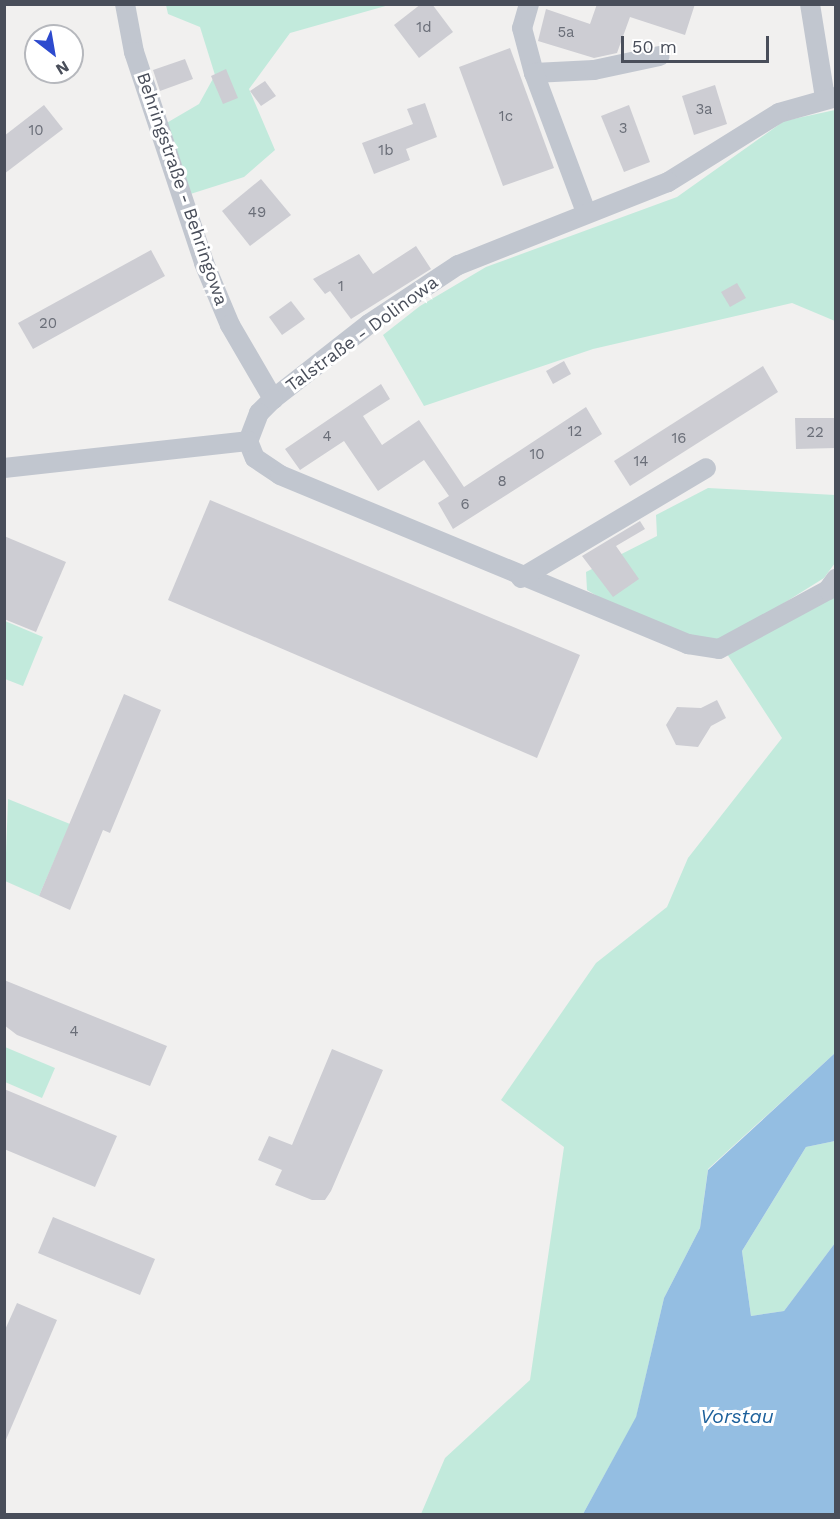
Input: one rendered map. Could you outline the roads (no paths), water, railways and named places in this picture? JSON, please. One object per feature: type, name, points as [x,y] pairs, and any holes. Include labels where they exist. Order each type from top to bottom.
[{"type":"street","name":"Behringstraße - Behringowa","points":[[125,4],[134,52],[204,263],[230,325],[273,399]]},
{"type":"street","points":[[529,4],[522,28],[534,73],[586,212]]},
{"type":"street","points":[[810,4],[830,98]]},
{"type":"street","points":[[534,73],[594,70],[660,56]]},
{"type":"street","name":"Talstraße - Dolinowa","points":[[248,441],[259,412],[273,399],[369,324],[458,266],[586,212],[668,182],[779,113],[830,98]]},
{"type":"street","points":[[4,468],[248,441],[255,458],[280,475],[668,638],[719,649],[828,590],[836,579]]},
{"type":"street","points":[[521,578],[706,468]]},
{"type":"water","name":"Vorstau","points":[[835,1053],[835,1141],[806,1147],[742,1251],[751,1316],[784,1311],[835,1243],[835,1514],[583,1514],[636,1417],[664,1298],[700,1228],[708,1170]]}]
